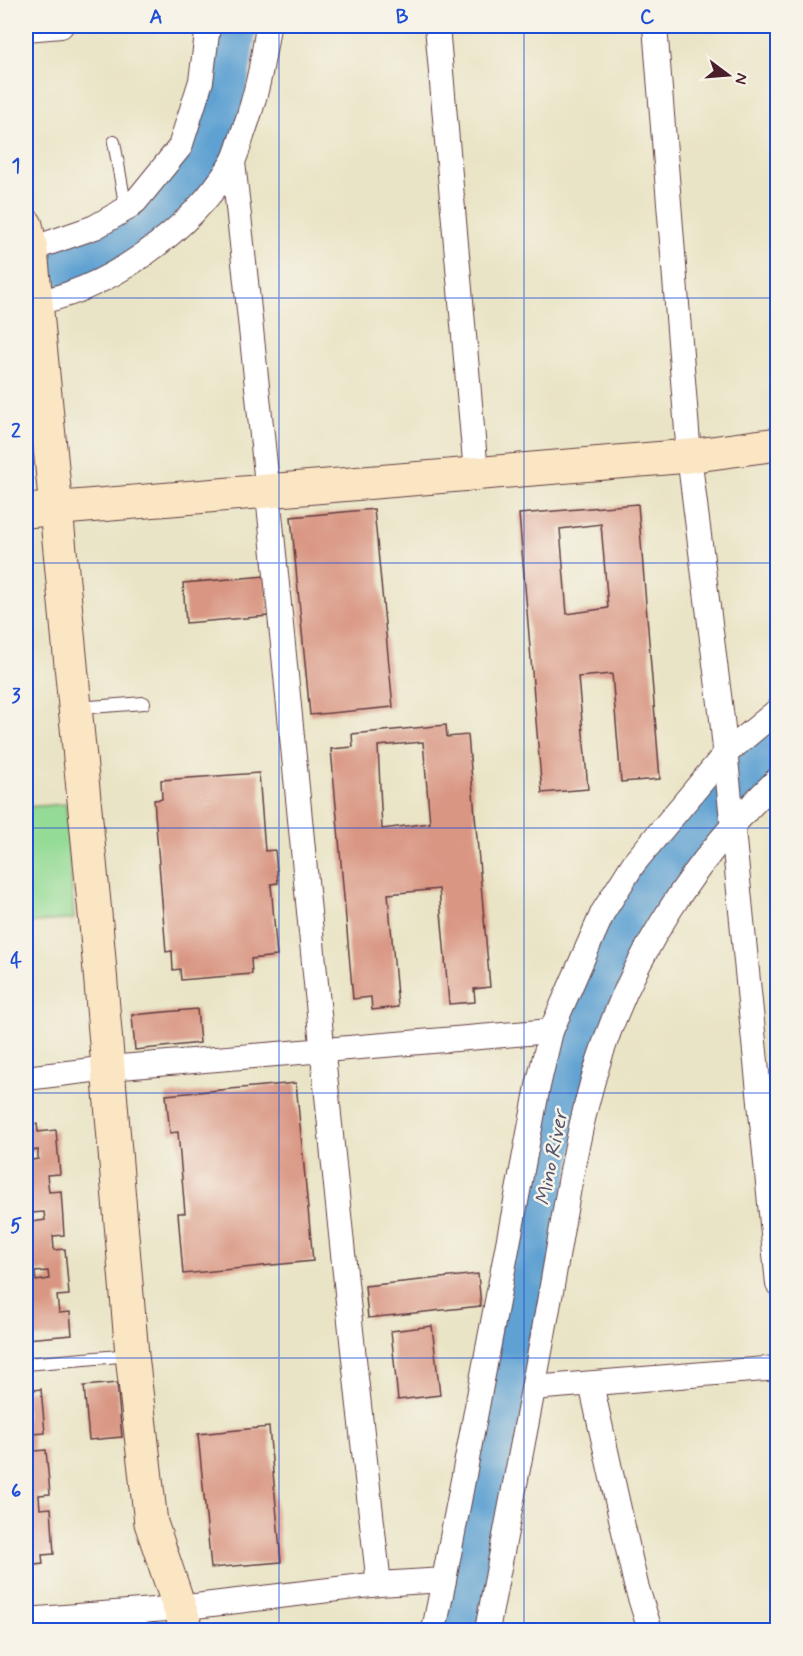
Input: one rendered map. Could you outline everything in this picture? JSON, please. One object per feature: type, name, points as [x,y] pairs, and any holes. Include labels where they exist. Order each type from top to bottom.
[{"type":"street","points":[[26,29],[61,26]]},
{"type":"street","points":[[30,270],[136,201],[180,147],[201,81],[208,26]]},
{"type":"street","points":[[30,270],[86,287],[144,255],[190,218],[232,162],[258,93],[268,26]]},
{"type":"street","points":[[437,26],[476,473]]},
{"type":"street","points":[[655,26],[689,456],[726,764],[777,1284]]},
{"type":"street","points":[[232,162],[270,489],[323,1050],[379,1584]]},
{"type":"street","points":[[30,270],[40,510],[76,708],[109,1068],[132,1355],[151,1523],[183,1619]]},
{"type":"street","points":[[40,510],[270,489],[689,456],[777,444]]},
{"type":"street","points":[[434,1630],[538,1086],[551,1031],[603,912],[634,863],[777,710]]},
{"type":"street","points":[[487,1630],[583,1124],[610,1030],[654,935],[703,861],[731,819],[777,779]]},
{"type":"street","points":[[26,1078],[109,1068],[551,1031]]},
{"type":"street","points":[[533,1388],[777,1368]]},
{"type":"street","points":[[591,1384],[636,1586],[650,1630]]},
{"type":"street","points":[[26,1620],[183,1619],[379,1584],[444,1580]]},
{"type":"lane","points":[[114,142],[126,209]]},
{"type":"lane","points":[[76,708],[144,703]]},
{"type":"lane","points":[[26,1364],[132,1355]]},
{"type":"green space","points":[[66,804],[74,919],[26,923],[26,807]]},
{"type":"building","points":[[638,504],[660,779],[621,782],[612,674],[578,677],[588,789],[542,793],[519,514]],"holes":[[[601,524],[608,608],[567,614],[560,529]]]},
{"type":"building","points":[[374,509],[393,707],[310,715],[291,517]]},
{"type":"building","points":[[266,576],[269,616],[186,623],[183,583]]},
{"type":"building","points":[[446,725],[447,737],[468,735],[490,987],[474,989],[475,1002],[449,1004],[439,889],[388,894],[398,1007],[372,1010],[371,997],[353,999],[331,749],[353,747],[352,734]],"holes":[[[423,742],[430,823],[382,829],[378,746]]]},
{"type":"building","points":[[259,773],[265,851],[275,850],[278,883],[271,884],[277,956],[251,959],[252,974],[181,980],[180,969],[173,970],[172,951],[166,952],[154,800],[162,799],[161,780]]},
{"type":"building","points":[[197,1009],[200,1043],[135,1050],[132,1015]]},
{"type":"building","points":[[296,1083],[313,1261],[183,1274],[178,1213],[185,1213],[178,1132],[170,1133],[166,1095]]},
{"type":"building","points":[[37,1124],[38,1132],[56,1130],[60,1174],[47,1175],[49,1192],[61,1191],[64,1235],[53,1236],[54,1250],[65,1249],[69,1295],[57,1296],[59,1313],[70,1312],[72,1335],[26,1339],[26,1161],[38,1159],[38,1150],[26,1152],[26,1125]],"holes":[[[44,1212],[45,1220],[32,1222],[31,1213]],[[48,1271],[49,1279],[36,1281],[35,1272]]]},
{"type":"building","points":[[478,1274],[481,1306],[368,1318],[365,1286]]},
{"type":"building","points":[[432,1326],[440,1395],[398,1400],[391,1331]]},
{"type":"building","points":[[117,1383],[122,1437],[89,1440],[84,1386]]},
{"type":"building","points":[[41,1389],[45,1433],[32,1434],[34,1451],[46,1450],[50,1494],[39,1495],[40,1509],[51,1508],[54,1554],[42,1555],[43,1564],[26,1566],[26,1539],[34,1538],[33,1530],[26,1531],[26,1480],[30,1479],[29,1471],[26,1471],[26,1391]]},
{"type":"building","points":[[269,1427],[281,1562],[211,1568],[198,1434]]},
{"type":"waterway","points":[[26,275],[93,252],[132,229],[167,199],[194,168],[210,140],[220,108],[234,26]]},
{"type":"waterway","name":"Mino River","points":[[461,1630],[557,1113],[578,1038],[632,912],[681,841],[778,746]]}]
